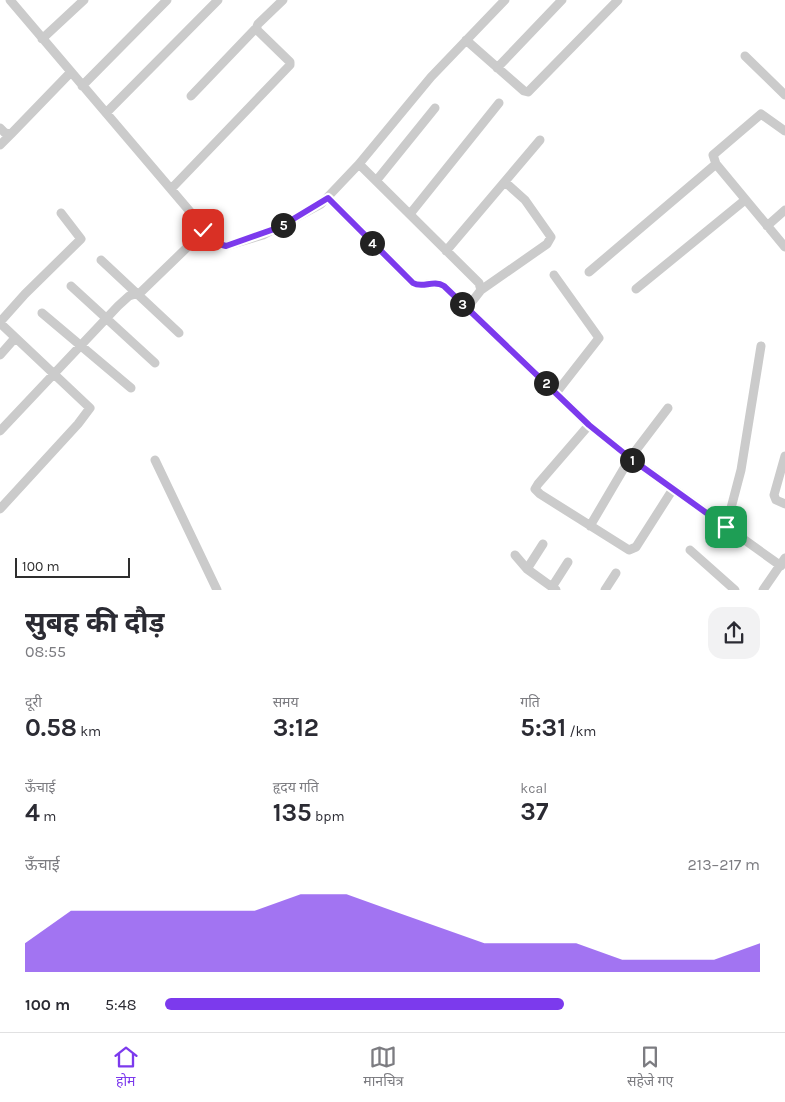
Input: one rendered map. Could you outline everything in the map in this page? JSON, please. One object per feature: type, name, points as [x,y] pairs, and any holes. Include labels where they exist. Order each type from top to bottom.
[{"type":"street","points":[[10,0],[70,73],[172,189],[200,223],[203,230],[219,244],[226,246],[280,227],[328,198],[431,77],[506,0]]},
{"type":"street","points":[[82,86],[167,0]]},
{"type":"street","points":[[106,113],[218,0]]},
{"type":"street","points":[[191,96],[283,0]]},
{"type":"street","points":[[497,68],[562,0]]},
{"type":"street","points":[[466,40],[524,91],[528,92],[618,0]]},
{"type":"street","points":[[42,39],[81,1]]},
{"type":"street","points":[[172,189],[290,66],[290,62],[258,31],[257,27]]},
{"type":"street","points":[[745,56],[785,95]]},
{"type":"street","points":[[0,145],[70,73]]},
{"type":"street","points":[[410,214],[499,103]]},
{"type":"street","points":[[376,181],[435,108]]},
{"type":"street","points":[[785,131],[761,114],[714,153],[716,164],[785,247]]},
{"type":"street","points":[[0,128],[5,134],[11,134]]},
{"type":"street","points":[[446,251],[540,140]]},
{"type":"street","points":[[358,164],[479,283],[480,290]]},
{"type":"street","points":[[589,272],[716,164]]},
{"type":"street","points":[[467,308],[480,290],[550,241],[550,235],[529,204],[505,182]]},
{"type":"street","points":[[328,198],[413,283],[417,285],[440,283],[589,425],[630,458],[726,527],[783,562],[763,590]]},
{"type":"street","points":[[636,289],[745,200]]},
{"type":"street","points":[[767,226],[785,210]]},
{"type":"street","points":[[0,509],[78,424],[90,408],[0,322],[42,276],[82,239],[61,213]]},
{"type":"street","points":[[0,431],[79,345],[126,298],[138,294],[203,230]]},
{"type":"street","points":[[101,260],[179,333]]},
{"type":"street","points":[[554,275],[599,338],[556,393]]},
{"type":"street","points":[[71,286],[155,363]]},
{"type":"street","points":[[42,313],[131,388]]},
{"type":"street","points":[[0,355],[15,338]]},
{"type":"street","points":[[726,527],[741,470],[761,346]]},
{"type":"street","points":[[590,526],[630,458],[668,408]]},
{"type":"street","points":[[589,425],[536,489],[540,494],[625,549],[633,550],[672,489]]},
{"type":"street","points":[[785,456],[774,495],[776,500],[785,504]]},
{"type":"street","points":[[155,460],[217,590]]},
{"type":"street","points":[[527,569],[543,544]]},
{"type":"street","points":[[690,550],[735,590]]},
{"type":"street","points":[[515,555],[527,569],[554,588],[568,562]]},
{"type":"street","points":[[604,590],[616,573]]},
{"type":"route","points":[[203,230],[219,244],[226,246],[263,235],[280,227],[306,214],[328,198],[413,283],[421,285],[437,282],[444,286],[589,425],[630,458],[726,527]]}]
